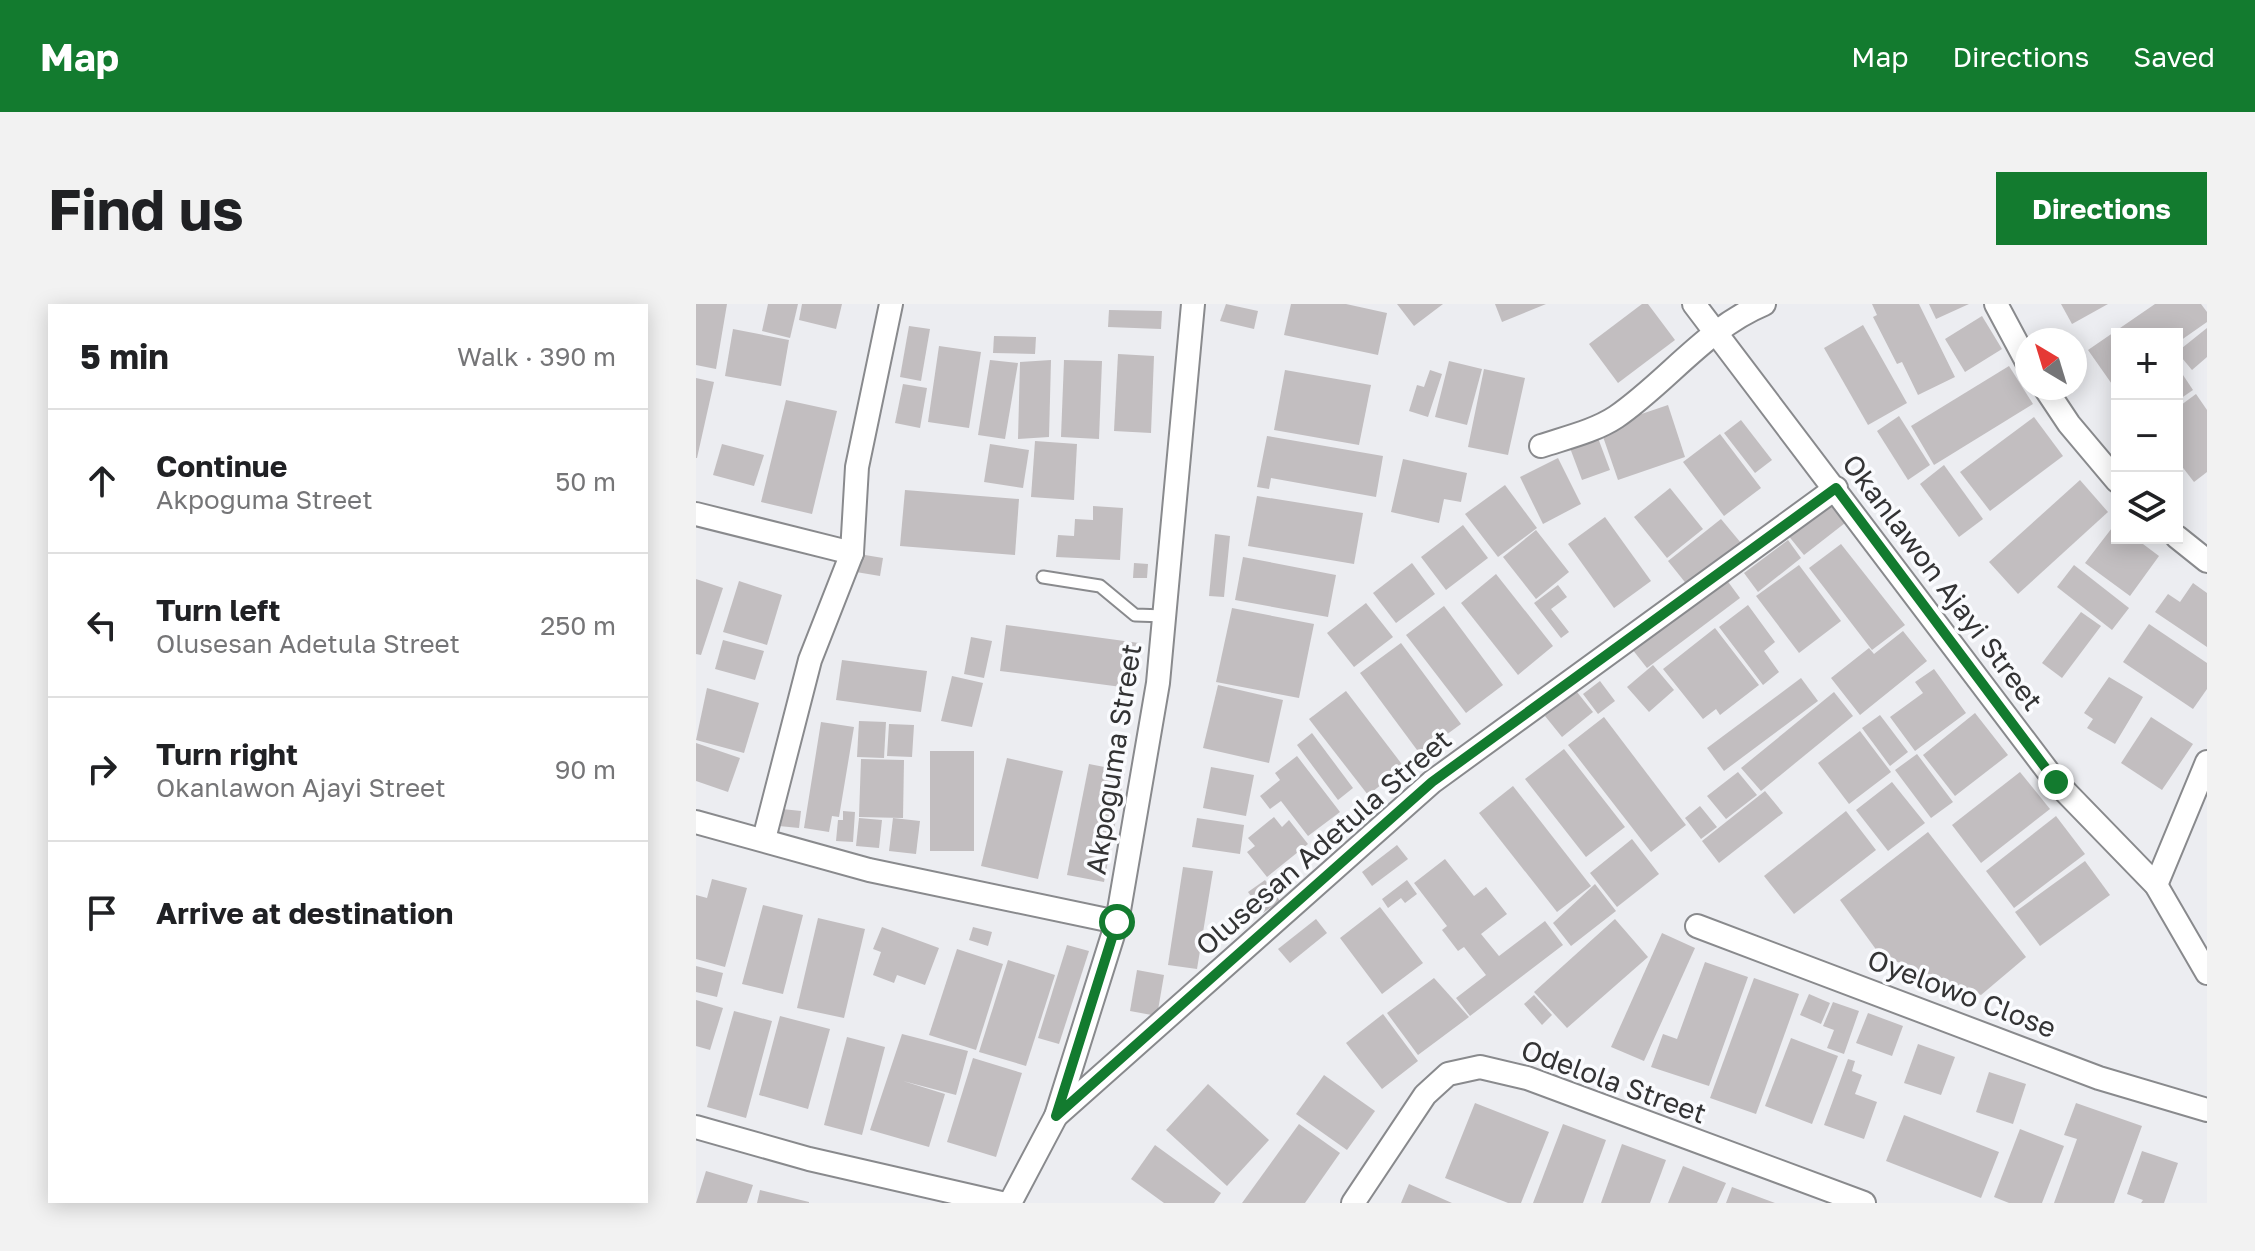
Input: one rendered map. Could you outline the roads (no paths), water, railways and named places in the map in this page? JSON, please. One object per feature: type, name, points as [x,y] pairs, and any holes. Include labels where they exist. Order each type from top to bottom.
[{"type":"street","points":[[764,839],[810,660],[852,553],[857,467],[891,304]]},
{"type":"street","name":"Akpoguma Street","points":[[1010,1203],[1056,1116],[1117,922],[1158,683],[1193,304]]},
{"type":"street","name":"Okanlawon Ajayi Street","points":[[1694,304],[1718,331],[2056,782],[2156,885],[2207,973]]},
{"type":"street","points":[[1541,446],[1614,418],[1718,331],[1744,312],[1764,304]]},
{"type":"street","points":[[1996,304],[2015,340]]},
{"type":"street","points":[[2053,400],[2111,474]]},
{"type":"street","name":"Olusesan Adetula Street","points":[[1056,1116],[1432,782],[1836,488]]},
{"type":"street","points":[[696,514],[852,553]]},
{"type":"street","points":[[2183,540],[2203,552]]},
{"type":"street","points":[[2156,885],[2207,762]]},
{"type":"street","points":[[696,822],[869,870],[1117,922]]},
{"type":"street","name":"Oyelowo Close","points":[[1697,926],[2099,1078],[2207,1110]]},
{"type":"street","name":"Odelola Street","points":[[1353,1203],[1425,1095],[1448,1074],[1480,1067],[1527,1078],[1864,1203]]},
{"type":"street","points":[[696,1127],[809,1159],[1001,1203]]},
{"type":"lane","points":[[1043,577],[1100,586],[1135,615],[1165,616]]}]
